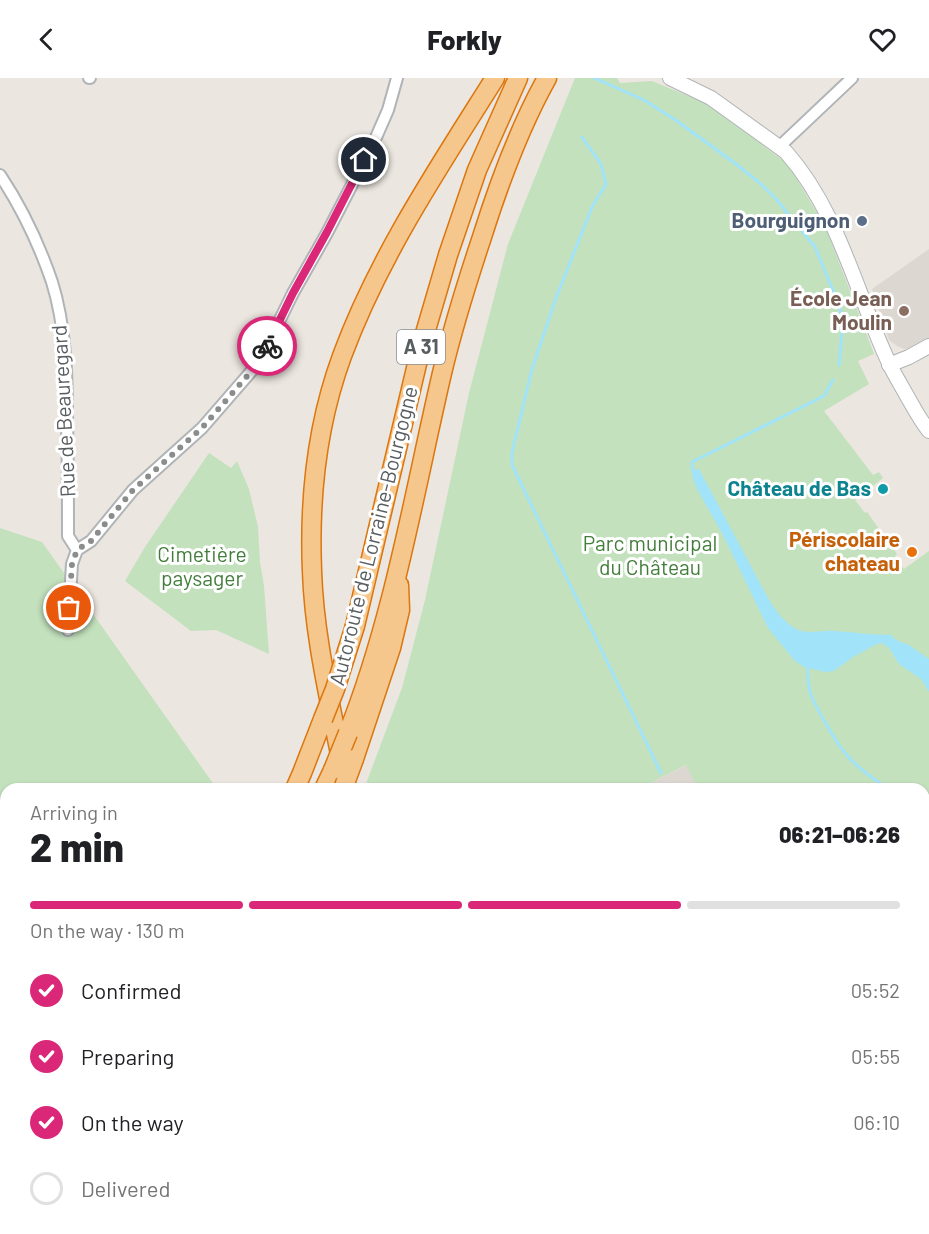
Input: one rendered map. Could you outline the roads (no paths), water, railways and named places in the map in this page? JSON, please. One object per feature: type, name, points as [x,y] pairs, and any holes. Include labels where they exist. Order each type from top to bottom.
[{"type":"highway","points":[[344,783],[321,657],[312,573],[313,496],[316,460],[323,423],[342,357],[378,275],[431,180],[495,78]]},
{"type":"highway","name":"Autoroute de Lorraine-Bourgogne","points":[[297,783],[335,689],[355,626],[421,347],[448,255],[477,170],[518,78]]},
{"type":"highway","name":"Autoroute de Lorraine-Bourgogne","points":[[327,783],[357,709],[398,571],[443,370],[470,273],[503,175],[523,126],[545,82]]},
{"type":"highway","points":[[347,783],[391,648],[400,610],[398,571]]},
{"type":"street","points":[[68,630],[72,564],[77,550],[91,541],[133,490],[202,428],[255,367],[374,142],[388,110],[397,78]]},
{"type":"street","points":[[670,78],[711,98],[779,147],[795,162],[818,197],[833,226],[889,364],[922,422],[929,430]]},
{"type":"street","points":[[779,147],[852,78]]},
{"type":"street","name":"Rue de Beauregard","points":[[0,175],[32,229],[52,282],[58,308],[64,338],[67,376],[69,536],[77,550]]},
{"type":"street","points":[[889,364],[909,357],[929,346]]},
{"type":"water","points":[[699,469],[768,598],[784,619],[796,629],[805,632],[834,631],[891,635],[929,659],[929,692],[921,679],[899,664],[889,648],[882,643],[853,657],[834,671],[825,672],[804,667],[795,661],[768,628],[723,535],[697,489],[692,470]]},
{"type":"waterway","points":[[594,78],[644,100],[677,121],[736,164],[776,199],[815,247],[834,293],[843,319],[839,365]]},
{"type":"waterway","points":[[582,137],[601,164],[606,184],[592,207],[556,298],[532,369],[512,452],[512,465],[661,773]]},
{"type":"waterway","points":[[693,472],[692,462],[824,396],[833,380]]},
{"type":"waterway","points":[[808,665],[811,695],[837,742],[855,763],[880,783]]},
{"type":"place","name":"Bourguignon","points":[[862,221]]},
{"type":"place","name":"École Jean Moulin","points":[[904,311]]},
{"type":"place","name":"Château de Bas","points":[[883,489]]},
{"type":"place","name":"Périscolaire chateau","points":[[912,552]]},
{"type":"park label","name":"Parc municipal du Château","points":[[650,556]]},
{"type":"park label","name":"Cimetière paysager","points":[[202,567]]}]
